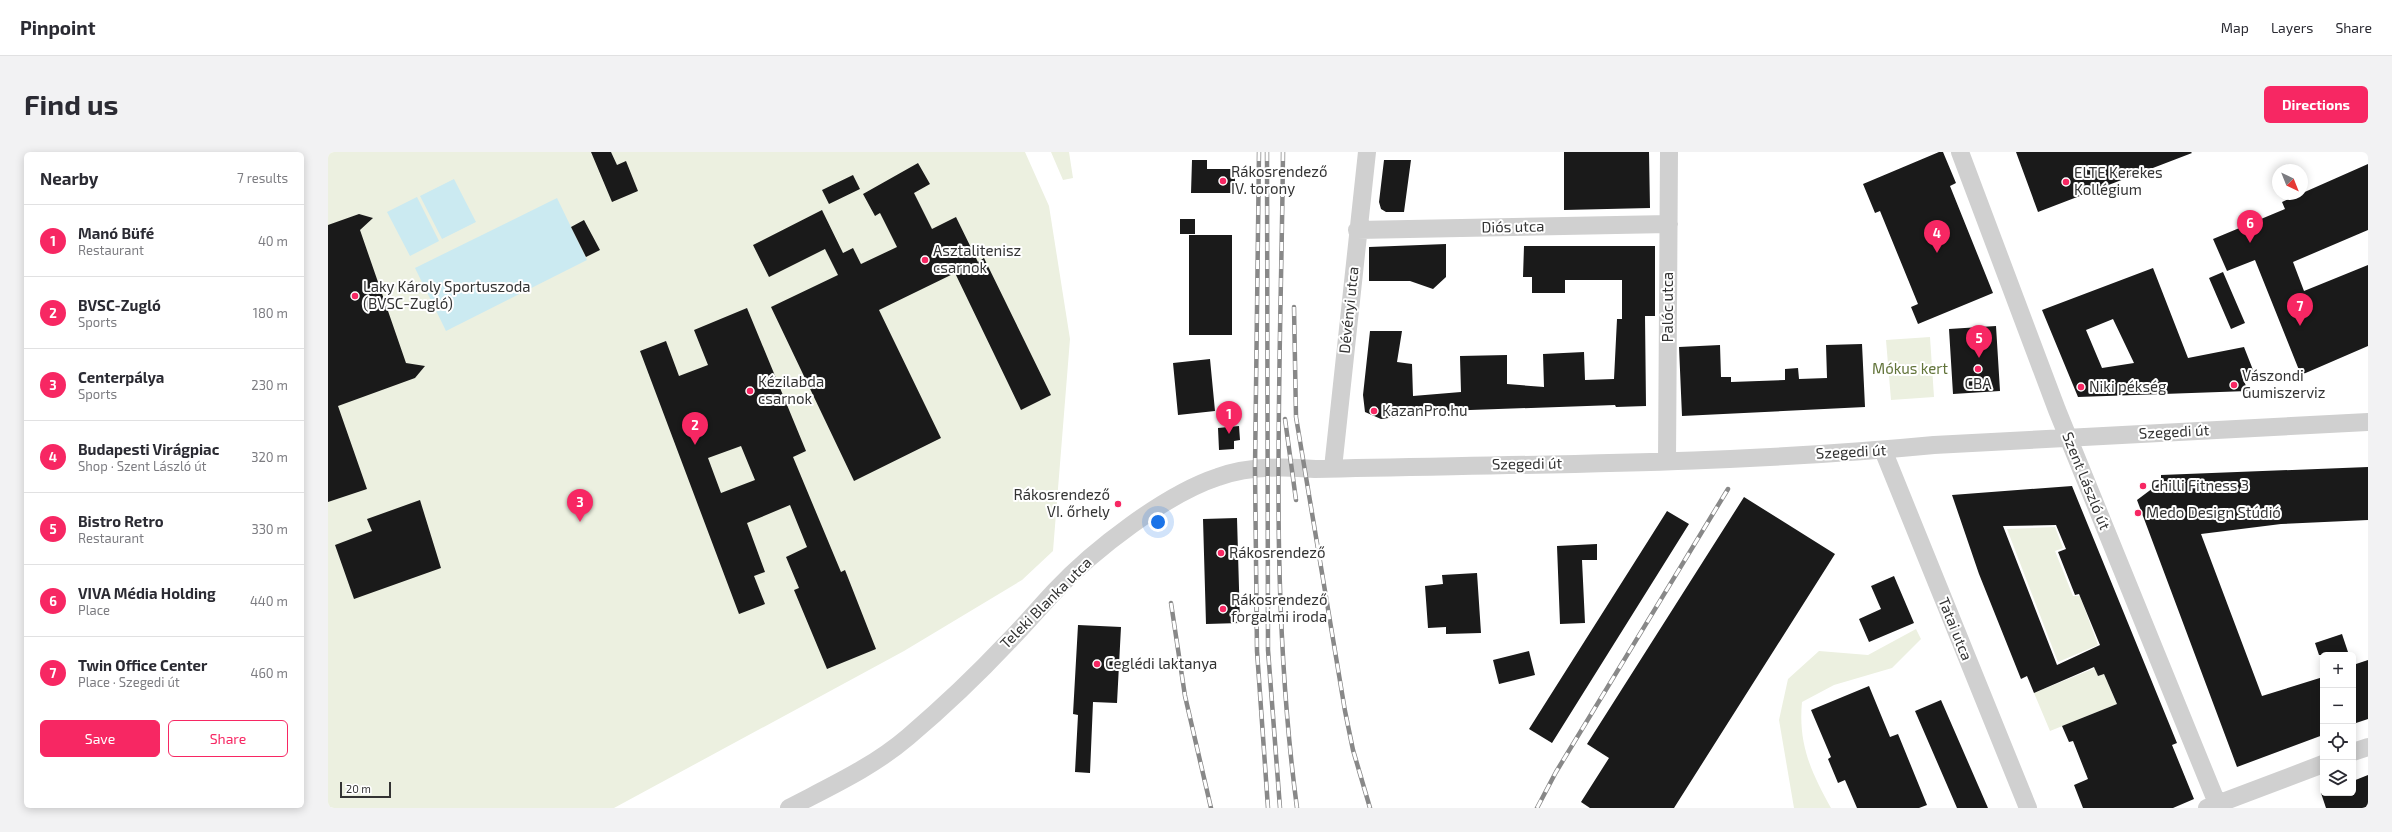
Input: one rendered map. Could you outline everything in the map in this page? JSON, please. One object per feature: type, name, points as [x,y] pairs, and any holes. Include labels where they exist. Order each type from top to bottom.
[{"type":"street","name":"Dévényi utca","points":[[1333,468],[1357,230],[1367,152]]},
{"type":"street","name":"Palóc utca","points":[[1667,461],[1669,152]]},
{"type":"street","name":"Szent László út","points":[[1960,152],[2068,437],[2214,807]]},
{"type":"street","name":"Diós utca","points":[[1357,230],[1669,224]]},
{"type":"street","name":"Szegedi út","points":[[1333,468],[1667,461],[1883,450],[2068,437],[2368,422]]},
{"type":"street","name":"Tatai utca","points":[[1883,450],[2028,808]]},
{"type":"street","name":"Teleki Blanka utca","points":[[789,808],[865,767],[906,739],[1007,643],[1080,566],[1108,544],[1177,495],[1219,476],[1241,471],[1267,468],[1333,468]]},
{"type":"street","points":[[2356,751],[2368,747]]},
{"type":"street","points":[[2214,807],[2320,765]]},
{"type":"green space","points":[[328,152],[1025,152],[1049,206],[1070,339],[1053,551],[1022,580],[904,651],[614,808],[328,808]]},
{"type":"green space","points":[[1051,152],[1069,152],[1073,178],[1063,180]]},
{"type":"green space","name":"Mókus kert","points":[[1930,337],[1934,397],[1891,400],[1886,340]]},
{"type":"green space","points":[[2055,527],[2063,548],[2055,551],[2073,596],[2080,596],[2098,645],[2058,662],[2007,529]]},
{"type":"green space","points":[[1916,629],[1921,639],[1892,668],[1834,685],[1802,702],[1801,717],[1804,745],[1817,782],[1831,808],[1794,808],[1779,720],[1788,679],[1819,651],[1868,655]]},
{"type":"green space","points":[[2095,668],[2098,676],[2104,674],[2117,704],[2050,731],[2034,693]]},
{"type":"water","points":[[454,179],[476,222],[442,239],[420,196]]},
{"type":"water","points":[[417,197],[439,241],[410,256],[387,212]]},
{"type":"water","points":[[557,198],[587,260],[446,331],[415,268]]},
{"type":"building","points":[[591,152],[611,152],[617,165],[626,161],[638,191],[612,202]]},
{"type":"building","points":[[1564,152],[1649,152],[1650,208],[1564,210]]},
{"type":"building","points":[[1939,152],[1943,152],[1956,183],[1950,186],[1993,293],[1918,324],[1911,307],[1918,304],[1880,211],[1875,213],[1863,184]]},
{"type":"building","name":"ELTE Kerekes Kollégium","points":[[2016,152],[2191,152],[2192,153],[2038,212]]},
{"type":"building","points":[[1192,160],[1207,160],[1207,169],[1235,169],[1235,193],[1191,193]]},
{"type":"building","points":[[1384,160],[1411,160],[1404,212],[1386,212],[1381,209],[1379,202]]},
{"type":"building","points":[[918,163],[930,184],[914,193],[932,229],[956,217],[978,262],[984,258],[1051,395],[1021,410],[955,273],[879,310],[941,438],[854,481],[771,307],[838,275],[825,249],[769,277],[753,245],[822,210],[843,253],[853,248],[861,264],[897,247],[880,213],[875,216],[863,194]]},
{"type":"building","points":[[2368,164],[2368,230],[2293,262],[2304,291],[2368,265],[2368,346],[2301,375],[2255,260],[2227,271],[2213,239],[2285,209],[2282,202],[2287,200],[2308,200],[2308,191]]},
{"type":"building","points":[[853,175],[860,189],[829,204],[822,190]]},
{"type":"building","name":"Laky Károly Sportuszoda (BVSC-Zugló)","points":[[359,214],[373,218],[360,230],[406,363],[425,366],[415,378],[338,406],[367,489],[328,502],[328,225]]},
{"type":"building","points":[[1180,219],[1195,219],[1195,234],[1180,234]]},
{"type":"building","points":[[584,220],[600,250],[586,257],[571,227]]},
{"type":"building","points":[[1189,235],[1232,235],[1232,335],[1189,335]]},
{"type":"building","points":[[1446,244],[1446,277],[1433,289],[1410,281],[1369,281],[1369,247]]},
{"type":"building","points":[[1524,246],[1655,246],[1655,316],[1645,316],[1646,406],[1616,407],[1615,405],[1442,411],[1381,419],[1365,412],[1363,395],[1370,331],[1402,331],[1397,362],[1412,364],[1413,396],[1461,392],[1460,356],[1507,355],[1507,384],[1544,387],[1543,354],[1584,352],[1585,380],[1614,379],[1617,319],[1622,319],[1622,280],[1565,280],[1565,293],[1532,293],[1532,277],[1523,277]]},
{"type":"building","points":[[2153,268],[2188,358],[2244,347],[2255,375],[2242,376],[2248,391],[2078,397],[2042,310]],"holes":[[[2113,319],[2134,363],[2102,368],[2086,330]]]},
{"type":"building","points":[[2223,272],[2245,323],[2231,329],[2209,278]]},
{"type":"building","points":[[747,308],[806,451],[793,457],[841,572],[845,570],[876,649],[827,669],[794,590],[799,588],[786,557],[807,547],[790,505],[747,523],[765,572],[754,576],[765,604],[739,614],[640,351],[666,341],[679,376],[708,365],[694,330]],"holes":[[[741,446],[755,480],[721,493],[708,458]]]},
{"type":"building","points":[[1996,326],[2000,391],[1953,394],[1949,329]]},
{"type":"building","points":[[1862,344],[1865,407],[1682,416],[1679,347],[1720,345],[1721,377],[1731,377],[1731,382],[1785,380],[1785,369],[1798,368],[1799,379],[1827,378],[1826,345]]},
{"type":"building","points":[[1210,359],[1215,411],[1178,415],[1173,363]]},
{"type":"building","points":[[1239,426],[1240,440],[1234,441],[1234,449],[1219,450],[1218,428]]},
{"type":"building","points":[[2368,467],[2368,520],[2281,524],[2201,534],[2262,696],[2320,678],[2320,736],[2237,767],[2137,500],[2161,482],[2161,475]]},
{"type":"building","points":[[2072,486],[2177,743],[2172,745],[2194,799],[2173,808],[2083,808],[2074,785],[2088,779],[2073,741],[2069,742],[2062,726],[2117,704],[2104,674],[2098,676],[2094,667],[2034,693],[2027,676],[2021,679],[1979,574],[1952,495]],"holes":[[[2056,525],[2066,549],[2058,552],[2075,595],[2079,594],[2100,645],[2057,665],[2003,526]]]},
{"type":"building","points":[[1744,497],[1835,554],[1674,808],[1590,808],[1581,802],[1609,758],[1587,744]]},
{"type":"building","points":[[420,500],[441,568],[354,599],[335,545],[372,531],[367,519]]},
{"type":"building","points":[[1667,511],[1689,524],[1552,743],[1529,729]]},
{"type":"building","name":"Rákosrendező","points":[[1237,518],[1240,623],[1206,624],[1203,519]]},
{"type":"building","points":[[1597,544],[1597,560],[1582,560],[1585,623],[1560,624],[1557,546]]},
{"type":"building","points":[[1477,573],[1481,633],[1446,634],[1446,627],[1428,628],[1425,586],[1443,584],[1442,575]]},
{"type":"building","points":[[1894,576],[1914,623],[1869,642],[1859,619],[1881,609],[1871,586]]},
{"type":"building","name":"Ceglédi laktanya","points":[[1078,625],[1121,627],[1117,703],[1093,702],[1090,773],[1075,772],[1078,715],[1073,714]]},
{"type":"building","points":[[2342,634],[2348,652],[2320,652],[2319,655],[2315,643]]},
{"type":"building","points":[[1529,651],[1535,675],[1499,684],[1493,660]]},
{"type":"building","points":[[2368,660],[2368,719],[2356,723],[2356,688],[2356,664]]},
{"type":"building","points":[[1869,686],[1890,737],[1898,734],[1927,805],[1919,808],[1857,808],[1845,780],[1838,783],[1828,759],[1831,757],[1811,710]]},
{"type":"building","points":[[1941,700],[1988,808],[1957,808],[1915,711]]},
{"type":"building","points":[[2368,775],[2368,808],[2326,808],[2322,796],[2356,796],[2356,780]]},
{"type":"railway","points":[[1259,152],[1255,469],[1257,651],[1268,808]]},
{"type":"railway","points":[[1267,152],[1268,650],[1280,808]]},
{"type":"railway","points":[[1283,152],[1278,481],[1279,563],[1282,645],[1288,726],[1297,808]]},
{"type":"railway","points":[[1294,307],[1296,417],[1345,711],[1353,750],[1370,808]]},
{"type":"railway","points":[[1285,419],[1296,500]]},
{"type":"railway","points":[[1537,808],[1556,772],[1728,489]]},
{"type":"railway","points":[[1171,603],[1185,696],[1211,808]]},
{"type":"place","name":"Rákosrendező IV. torony","points":[[1223,181]]},
{"type":"place","name":"ELTE Kerekes Kollégium","points":[[2066,182]]},
{"type":"place","name":"VIVA Média Holding","points":[[2250,243]]},
{"type":"place","name":"Budapesti Virágpiac","points":[[1937,253]]},
{"type":"place","name":"Asztalitenisz csarnok","points":[[925,260]]},
{"type":"place","name":"Laky Károly Sportuszoda (BVSC-Zugló)","points":[[355,296]]},
{"type":"place","name":"Twin Office Center","points":[[2300,326]]},
{"type":"place","name":"Bistro Retro","points":[[1979,358]]},
{"type":"place","name":"CBA","points":[[1978,369]]},
{"type":"place","name":"Vászondi Gumiszerviz","points":[[2234,385]]},
{"type":"place","name":"Niki pékség","points":[[2081,387]]},
{"type":"place","name":"Kézilabda csarnok","points":[[750,391]]},
{"type":"place","name":"KazanPro.hu","points":[[1374,411]]},
{"type":"place","name":"Manó Büfé","points":[[1229,434]]},
{"type":"place","name":"BVSC-Zugló","points":[[695,445]]},
{"type":"place","name":"Chilli Fitness 3","points":[[2143,486]]},
{"type":"place","name":"Rákosrendező VI. őrhely","points":[[1118,504]]},
{"type":"place","name":"Medo Design Stúdió","points":[[2138,513]]},
{"type":"place","name":"Centerpálya","points":[[580,522]]},
{"type":"place","name":"Rákosrendező","points":[[1221,553]]},
{"type":"place","name":"Rákosrendező forgalmi iroda","points":[[1223,609]]},
{"type":"place","name":"Ceglédi laktanya","points":[[1097,664]]}]
